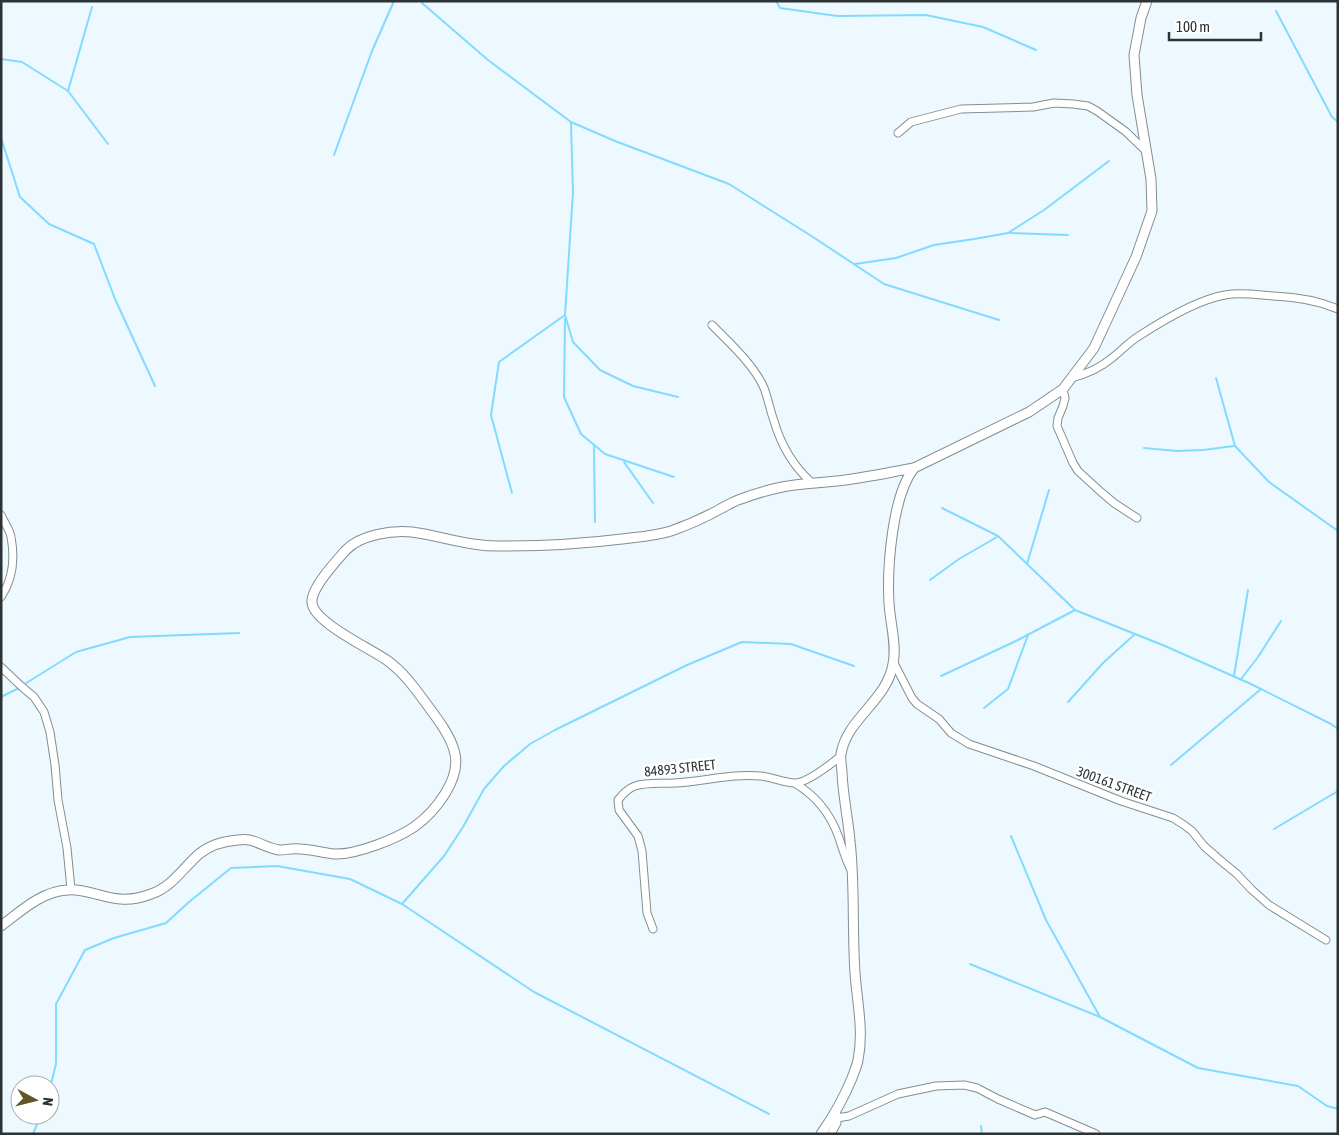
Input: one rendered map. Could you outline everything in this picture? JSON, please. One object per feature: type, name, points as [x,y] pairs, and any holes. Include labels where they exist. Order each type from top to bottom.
[{"type":"street","points":[[1,926],[25,907],[59,891],[70,889],[124,900],[148,896],[168,885],[200,853],[233,840],[254,840],[267,847],[279,850],[301,849],[336,854],[349,853],[398,835],[413,827],[434,809],[444,797],[452,780],[456,765],[453,746],[439,721],[404,674],[389,662],[326,623],[315,612],[312,602],[314,594],[327,572],[350,546],[360,539],[410,532],[496,547],[555,545],[657,535],[703,518],[740,499],[784,487],[868,477],[914,468],[1029,412],[1063,388],[1094,348],[1136,257],[1152,210],[1151,179],[1137,95],[1134,55],[1141,18],[1147,1]]},
{"type":"street","points":[[898,133],[911,122],[961,109],[1034,107],[1054,103],[1073,104],[1088,106],[1097,110],[1125,131],[1147,152]]},
{"type":"street","points":[[1071,378],[1083,375],[1102,366],[1137,337],[1162,321],[1214,297],[1226,294],[1290,297],[1324,303],[1338,309]]},
{"type":"street","points":[[712,325],[758,377],[764,388],[774,422],[787,452],[802,474],[812,483]]},
{"type":"street","points":[[1063,388],[1065,398],[1057,426],[1072,463],[1101,492],[1137,518]]},
{"type":"street","points":[[831,1134],[836,1128],[837,1115],[858,1062],[860,1047],[860,1017],[855,973],[851,845],[841,756],[847,734],[888,682],[894,663],[888,580],[890,559],[900,495],[908,476],[914,468]]},
{"type":"street","points":[[1,515],[11,535],[12,573],[1,597]]},
{"type":"street","name":"300161 STREET","points":[[894,663],[912,698],[917,704],[939,719],[950,733],[969,744],[1034,766],[1173,818],[1184,824],[1204,846],[1238,874],[1268,905],[1326,940]]},
{"type":"street","points":[[1,667],[34,697],[44,712],[50,732],[55,765],[58,800],[67,848],[70,889]]},
{"type":"street","points":[[796,784],[821,771],[841,756]]},
{"type":"street","name":"84893 STREET","points":[[653,929],[647,913],[642,851],[638,836],[619,810],[618,800],[624,792],[635,786],[652,783],[675,784],[745,775],[763,776],[796,784],[818,801],[828,814],[840,839],[842,852],[852,870]]},
{"type":"street","points":[[837,1115],[849,1116],[898,1094],[936,1086],[964,1084],[977,1088],[1035,1115],[1045,1112],[1096,1134]]},
{"type":"street","points":[[821,1134],[837,1115]]},
{"type":"waterway","points":[[334,155],[372,51],[394,1]]},
{"type":"waterway","points":[[422,1],[488,60],[571,122],[615,141],[729,184],[884,284],[999,320]]},
{"type":"waterway","points":[[776,1],[780,8],[837,16],[926,15],[983,27],[1036,50]]},
{"type":"waterway","points":[[68,91],[92,7]]},
{"type":"waterway","points":[[1276,11],[1332,117],[1338,122]]},
{"type":"waterway","points":[[1,59],[22,62],[68,91],[108,144]]},
{"type":"waterway","points":[[571,123],[573,192],[565,315],[573,342],[600,370],[633,386],[678,397]]},
{"type":"waterway","points":[[1,138],[20,197],[49,224],[94,244],[115,299],[155,386]]},
{"type":"waterway","points":[[855,264],[896,258],[934,245],[1008,233],[1044,210],[1109,161]]},
{"type":"waterway","points":[[1010,233],[1068,235]]},
{"type":"waterway","points":[[512,493],[491,415],[499,362],[565,315]]},
{"type":"waterway","points":[[565,319],[564,397],[581,434],[605,454],[674,477]]},
{"type":"waterway","points":[[1216,378],[1235,446],[1269,482],[1338,531]]},
{"type":"waterway","points":[[1144,448],[1177,451],[1234,446]]},
{"type":"waterway","points":[[594,447],[595,522]]},
{"type":"waterway","points":[[624,462],[653,503]]},
{"type":"waterway","points":[[1027,564],[1049,490]]},
{"type":"waterway","points":[[942,508],[998,536],[1075,610],[1165,646],[1251,684],[1338,729]]},
{"type":"waterway","points":[[930,580],[959,559],[997,537]]},
{"type":"waterway","points":[[1234,676],[1248,590]]},
{"type":"waterway","points":[[941,676],[1016,641],[1075,610]]},
{"type":"waterway","points":[[1241,679],[1258,657],[1281,621]]},
{"type":"waterway","points":[[23,685],[76,652],[130,637],[239,633]]},
{"type":"waterway","points":[[1068,702],[1103,663],[1135,634]]},
{"type":"waterway","points":[[984,708],[1008,689],[1028,635]]},
{"type":"waterway","points":[[402,904],[444,856],[484,789],[504,766],[530,744],[555,730],[687,665],[742,642],[791,644],[854,666]]},
{"type":"waterway","points":[[1,697],[19,688]]},
{"type":"waterway","points":[[1171,765],[1261,689]]},
{"type":"waterway","points":[[1274,829],[1338,791]]},
{"type":"waterway","points":[[1011,836],[1046,920],[1100,1017]]},
{"type":"waterway","points":[[53,1075],[56,1064],[56,1004],[85,950],[114,938],[166,923],[231,868],[277,866],[350,879],[402,904],[534,992],[769,1114]]},
{"type":"waterway","points":[[970,964],[1100,1017],[1198,1068],[1298,1086],[1327,1106],[1338,1109]]},
{"type":"waterway","points":[[33,1134],[37,1125]]},
{"type":"waterway","points":[[981,1126],[982,1134]]}]
